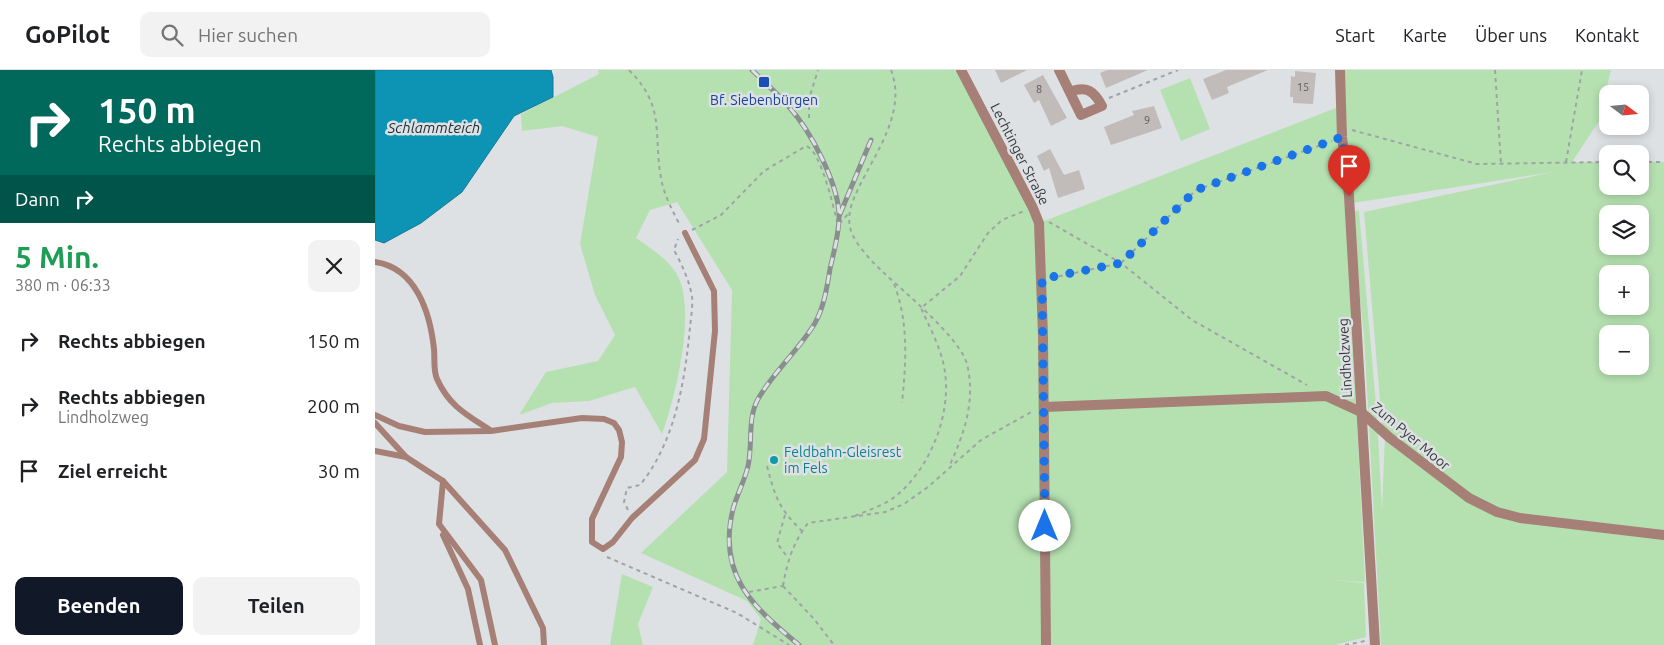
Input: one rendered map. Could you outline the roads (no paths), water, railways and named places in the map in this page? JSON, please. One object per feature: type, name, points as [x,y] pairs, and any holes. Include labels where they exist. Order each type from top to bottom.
[{"type":"street","name":"Lechtinger Straße","points":[[961,70],[1039,223],[1045,407],[1046,645]]},
{"type":"street","points":[[1059,70],[1069,92],[1081,115],[1101,106],[1090,90],[1079,88],[1069,92]]},
{"type":"street","name":"Lindholzweg","points":[[1339,70],[1342,132],[1349,196],[1375,642]]},
{"type":"street","name":"Zum Pyer Moor","points":[[1045,407],[1312,395],[1326,396],[1361,412],[1444,481],[1469,498],[1497,512],[1520,518],[1664,534]]},
{"type":"lane","points":[[375,416],[399,426],[425,432],[491,431],[582,418],[604,419],[614,423],[619,430],[622,442],[621,457],[592,519],[592,542],[603,549],[613,542],[632,518],[695,460],[704,439],[715,331],[714,291],[685,233]]},
{"type":"lane","points":[[375,262],[389,264],[401,271],[417,291],[430,318],[436,376],[443,391],[455,408],[491,431]]},
{"type":"lane","points":[[375,423],[406,457],[443,480],[505,550],[543,628],[544,645]]},
{"type":"lane","points":[[375,451],[406,457]]},
{"type":"lane","points":[[443,480],[439,524],[468,589],[480,645]]},
{"type":"lane","points":[[439,524],[481,580],[495,645]]},
{"type":"water","name":"Schlammteich","points":[[375,70],[551,70],[553,97],[514,116],[462,192],[421,223],[384,243],[375,240]]},
{"type":"railway","points":[[752,70],[785,102],[814,142],[828,171],[839,213],[839,226],[825,297],[818,317],[809,333],[764,389],[755,407],[751,423],[748,466],[733,509],[729,532],[730,553],[734,571],[742,587],[767,617],[799,645]]},
{"type":"railway","points":[[840,214],[871,140]]},
{"type":"place","name":"Bf. Siebenbürgen","points":[[764,82]]},
{"type":"place","name":"Feldbahn-Gleisrest im Fels","points":[[774,460]]}]
